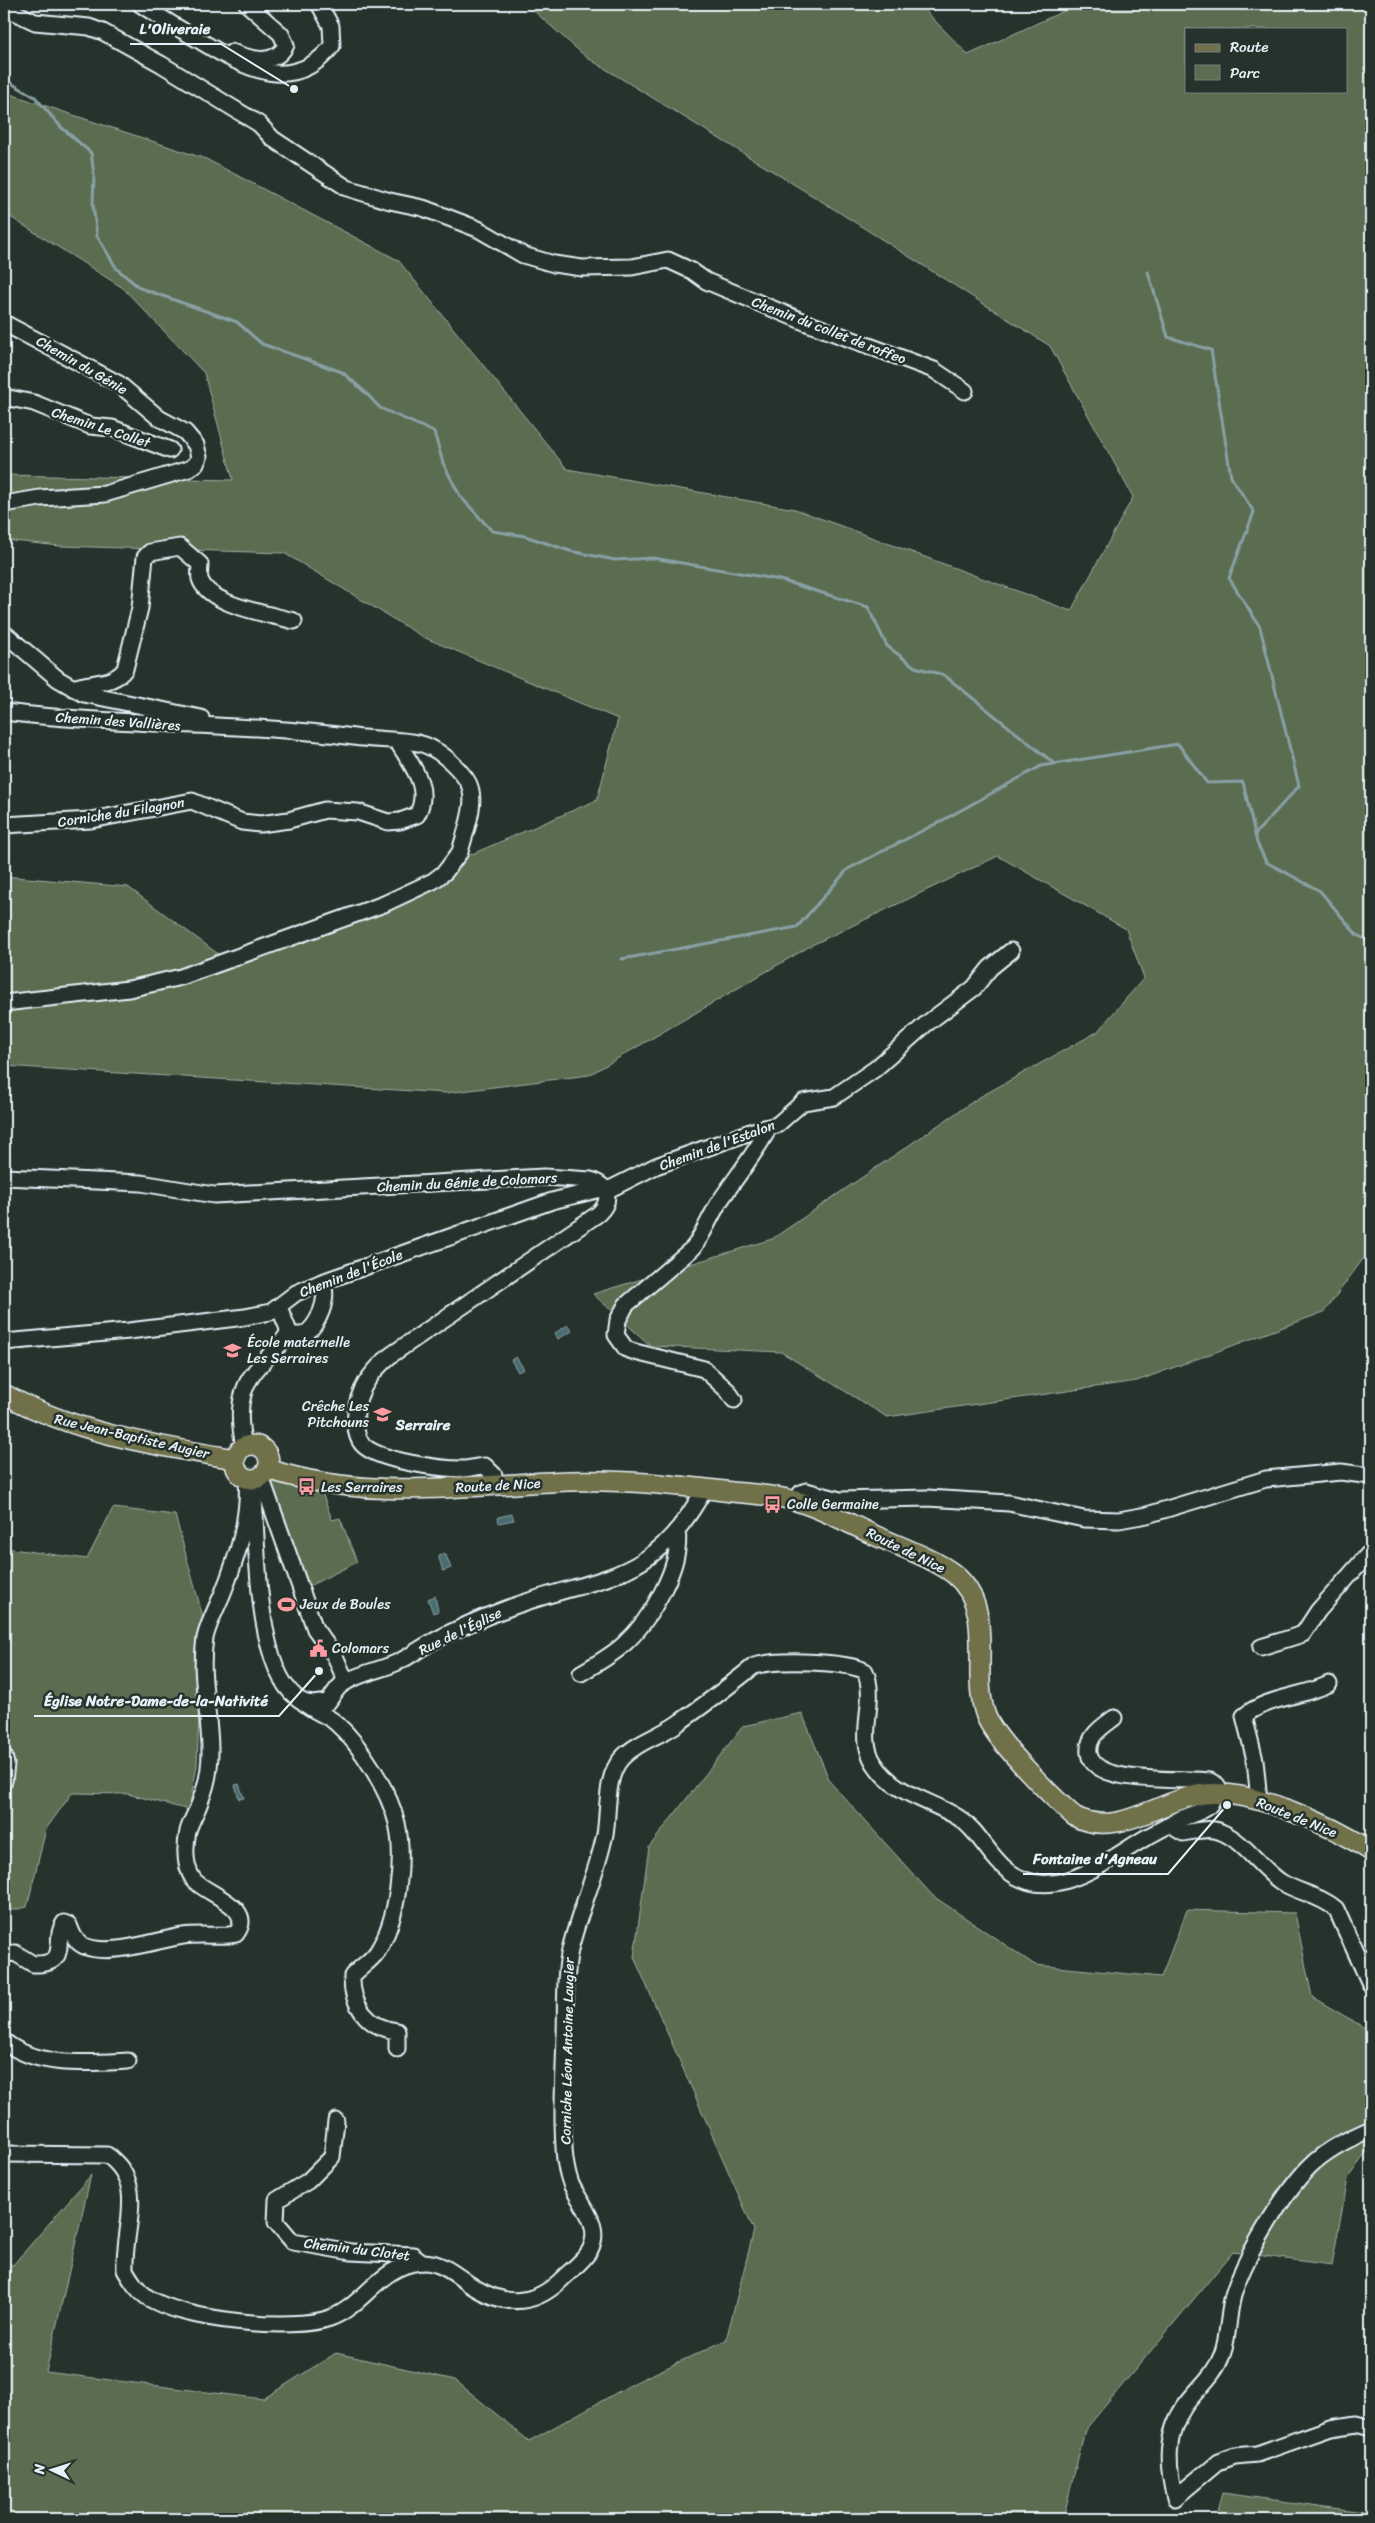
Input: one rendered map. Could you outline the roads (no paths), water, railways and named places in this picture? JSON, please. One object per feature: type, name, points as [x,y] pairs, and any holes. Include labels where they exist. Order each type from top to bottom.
[{"type":"main road","name":"Rue Jean-Baptiste Augier","points":[[4,1394],[61,1420],[122,1436],[240,1453]]},
{"type":"main road","points":[[255,1444],[263,1448],[269,1456],[257,1476],[239,1473],[240,1453],[255,1444]]},
{"type":"main road","name":"Route de Nice","points":[[257,1476],[365,1489],[397,1490],[590,1481],[704,1488],[796,1501],[907,1550],[948,1571],[961,1582],[971,1598],[981,1637],[981,1697],[988,1721],[1003,1742],[1074,1816],[1089,1823],[1114,1822],[1190,1797],[1218,1793],[1260,1800],[1343,1835],[1371,1851]]},
{"type":"street","points":[[140,4],[250,69],[285,74],[321,60],[332,46],[330,26],[319,4]]},
{"type":"street","points":[[222,54],[229,51],[250,58],[269,59],[283,51],[285,39],[248,4]]},
{"type":"street","name":"Chemin du collet de raffeo","points":[[4,7],[35,22],[89,28],[103,32],[259,124],[274,139],[347,188],[390,201],[423,208],[451,218],[478,229],[523,255],[554,264],[582,268],[632,267],[668,260],[692,271],[706,281],[807,323],[887,351],[934,370],[965,391]]},
{"type":"street","name":"Chemin du Génie","points":[[4,323],[120,384],[160,418],[185,432],[196,445],[199,457],[196,464],[189,469],[105,494],[40,498],[4,504]]},
{"type":"street","name":"Chemin Le Collet","points":[[4,397],[34,403],[90,426],[112,428],[170,450]]},
{"type":"street","points":[[73,688],[112,680],[120,676],[125,669],[140,608],[145,557],[150,552],[180,547],[200,564],[200,580],[212,595],[231,604],[294,621]]},
{"type":"street","points":[[4,633],[58,678],[84,694],[228,723],[233,728],[305,730],[419,743],[443,755],[466,780],[471,790],[470,809],[460,852],[445,872],[433,881],[384,904],[181,977],[129,989],[4,1003]]},
{"type":"street","name":"Chemin des Vallières","points":[[4,712],[233,728]]},
{"type":"street","name":"Corniche du Filagnon","points":[[4,825],[91,820],[192,801],[242,822],[274,823],[325,810],[358,812],[388,822],[400,822],[417,815],[424,796],[423,784],[397,741]]},
{"type":"street","name":"Chemin de l'Estalon","points":[[605,1189],[656,1166],[764,1128],[777,1126],[803,1102],[834,1097],[875,1069],[919,1030],[974,988],[990,968],[1011,951]]},
{"type":"street","points":[[734,1400],[728,1391],[704,1369],[626,1349],[616,1335],[618,1320],[626,1305],[693,1248],[719,1203],[758,1147],[766,1133],[764,1128]]},
{"type":"street","name":"Chemin du Génie de Colomars","points":[[4,1177],[141,1183],[214,1196],[544,1176],[591,1180],[605,1189]]},
{"type":"street","points":[[495,1486],[494,1475],[485,1466],[449,1469],[384,1456],[367,1448],[358,1436],[355,1421],[359,1396],[368,1378],[391,1355],[598,1214],[607,1202],[605,1189]]},
{"type":"street","name":"Chemin de l'École","points":[[4,1342],[119,1332],[245,1317],[271,1312],[296,1294],[322,1282],[543,1204],[605,1189]]},
{"type":"street","points":[[287,1336],[303,1335],[312,1326],[324,1303],[322,1282]]},
{"type":"street","points":[[240,1453],[240,1421],[245,1387],[253,1374],[287,1336],[288,1329],[279,1307]]},
{"type":"street","points":[[796,1501],[800,1493],[806,1491],[840,1500],[927,1498],[972,1500],[1009,1503],[1089,1520],[1119,1520],[1147,1515],[1266,1479],[1341,1472],[1371,1476]]},
{"type":"street","points":[[257,1476],[315,1628],[334,1656],[346,1682]]},
{"type":"street","points":[[257,1476],[258,1576],[264,1622],[275,1666],[290,1692],[311,1710],[336,1722],[368,1759],[396,1821],[400,1839],[398,1890],[391,1921],[376,1953],[352,1976],[351,1990],[354,2002],[360,2011],[375,2024],[397,2031],[397,2049]]},
{"type":"street","points":[[4,1954],[15,1954],[34,1964],[52,1960],[60,1951],[60,1930],[64,1924],[69,1925],[75,1939],[81,1944],[92,1948],[134,1946],[184,1936],[236,1934],[241,1925],[232,1904],[200,1886],[193,1878],[187,1861],[186,1844],[189,1829],[202,1798],[210,1752],[202,1673],[206,1635],[240,1547],[257,1476]]},
{"type":"street","name":"Rue de l'Église","points":[[301,1700],[312,1705],[328,1702],[338,1688],[346,1682],[392,1665],[446,1634],[504,1610],[621,1574],[639,1565],[678,1531],[704,1488]]},
{"type":"street","points":[[581,1673],[624,1645],[650,1613],[676,1560],[679,1541],[678,1531]]},
{"type":"street","points":[[1261,1647],[1304,1634],[1318,1610],[1371,1551]]},
{"type":"street","name":"Corniche Léon Antoine Laugier","points":[[422,2262],[441,2266],[472,2286],[499,2299],[526,2301],[548,2292],[589,2252],[594,2230],[591,2218],[569,2178],[564,2138],[567,1974],[570,1950],[605,1834],[615,1768],[622,1757],[676,1726],[754,1666],[767,1662],[779,1662],[844,1666],[865,1671],[871,1692],[866,1729],[868,1748],[874,1763],[905,1793],[958,1817],[972,1828],[994,1858],[1019,1878],[1050,1884],[1067,1881],[1084,1874],[1170,1825],[1205,1808],[1218,1793]]},
{"type":"street","points":[[1260,1800],[1255,1760],[1244,1716],[1251,1710],[1285,1698],[1314,1691],[1329,1684]]},
{"type":"street","points":[[1114,1718],[1094,1734],[1091,1740],[1089,1753],[1094,1763],[1122,1777],[1210,1781],[1217,1785],[1218,1793]]},
{"type":"street","points":[[4,1756],[6,1764],[4,1781]]},
{"type":"street","points":[[1170,1825],[1183,1834],[1208,1830],[1220,1831],[1230,1837],[1282,1883],[1327,1900],[1336,1909],[1371,1986]]},
{"type":"street","points":[[4,2041],[24,2054],[42,2058],[72,2062],[128,2061]]},
{"type":"street","name":"Chemin du Clotet","points":[[336,2121],[332,2157],[308,2181],[277,2200],[276,2222],[293,2242],[351,2252],[413,2255],[422,2262]]},
{"type":"street","points":[[1371,2129],[1331,2149],[1310,2166],[1254,2247],[1234,2290],[1228,2314],[1227,2338],[1222,2356],[1211,2375],[1184,2407],[1173,2431],[1168,2455],[1169,2474],[1175,2498],[1218,2462],[1235,2456],[1256,2454],[1331,2428],[1356,2424],[1371,2428]]},
{"type":"street","points":[[4,2154],[107,2155],[118,2163],[131,2187],[125,2270],[135,2286],[149,2299],[194,2314],[246,2322],[323,2320],[342,2311],[386,2274],[398,2268],[422,2262]]},
{"type":"water","points":[[568,1325],[572,1331],[558,1339],[555,1333]]},
{"type":"water","points":[[516,1357],[524,1369],[518,1372],[511,1360]]},
{"type":"water","points":[[512,1514],[514,1520],[499,1523],[498,1517]]},
{"type":"water","points":[[445,1553],[451,1568],[443,1571],[438,1555]]},
{"type":"water","points":[[435,1596],[438,1611],[433,1613],[428,1599]]},
{"type":"water","points":[[239,1784],[244,1798],[239,1799],[235,1785]]},
{"type":"waterway","points":[[4,79],[35,97],[61,127],[91,153],[94,174],[93,205],[97,236],[117,269],[140,288],[237,322],[262,344],[342,372],[380,408],[434,432],[443,463],[460,496],[492,531],[525,536],[570,551],[615,560],[653,558],[780,580],[868,607],[887,646],[915,667],[944,675],[1055,764]]},
{"type":"waterway","points":[[1148,272],[1168,337],[1211,350],[1231,477],[1254,512],[1229,578],[1260,627],[1299,786],[1255,834]]},
{"type":"waterway","points":[[622,959],[797,927],[848,869],[945,819],[1041,766],[1178,744],[1207,783],[1243,782],[1257,843],[1266,862],[1320,891],[1357,935],[1371,942]]},
{"type":"place","name":"L'Oliveraie","points":[[294,89]]},
{"type":"place","name":"École maternelle Les Serraires","points":[[233,1350]]},
{"type":"place","name":"Crêche Les Pitchouns","points":[[383,1414]]},
{"type":"place","name":"Les Serraires","points":[[307,1487]]},
{"type":"place","name":"Colle Germaine","points":[[773,1504]]},
{"type":"place","name":"Jeux de Boules","points":[[286,1604]]},
{"type":"place","name":"Colomars","points":[[318,1648]]},
{"type":"place","name":"Église Notre-Dame-de-la-Nativité","points":[[319,1671]]},
{"type":"place","name":"Fontaine d'Agneau","points":[[1227,1805]]},
{"type":"district","name":"Serraire","points":[[423,1425]]}]
